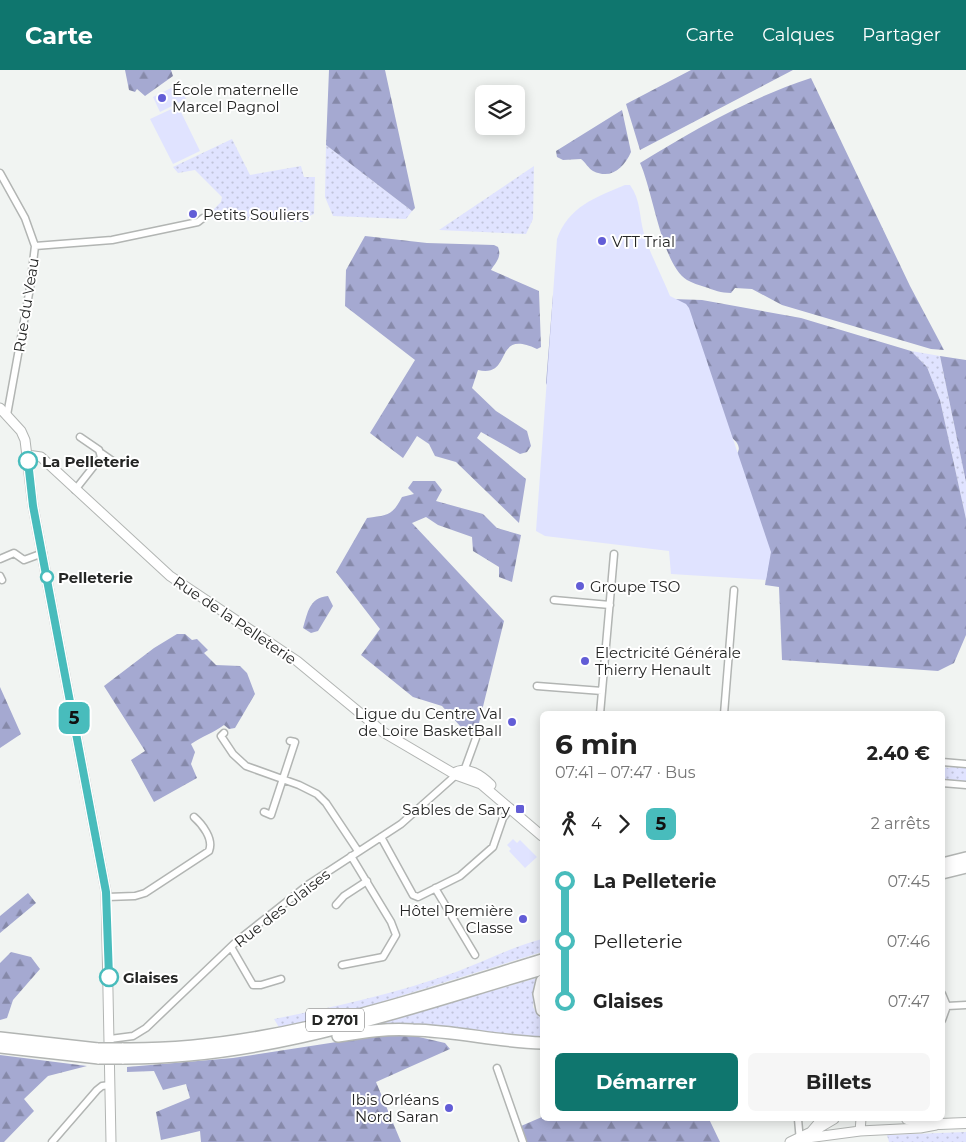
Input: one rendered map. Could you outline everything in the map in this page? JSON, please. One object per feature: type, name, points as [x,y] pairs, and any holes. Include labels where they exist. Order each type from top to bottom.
[{"type":"highway","points":[[945,856],[966,852]]},
{"type":"highway","points":[[945,863],[966,858]]},
{"type":"highway","points":[[948,872],[966,867]]},
{"type":"highway","points":[[948,872],[966,872]]},
{"type":"highway","name":"D 2701","points":[[122,1054],[202,1047],[298,1030],[540,961]]},
{"type":"highway","name":"D 2701","points":[[0,1047],[99,1054],[202,1056],[311,1036],[540,970]]},
{"type":"highway","points":[[311,1036],[334,1037],[370,1031],[415,1030],[510,1042],[540,1043]]},
{"type":"highway","name":"D 2701","points":[[0,1038],[99,1054]]},
{"type":"main road","points":[[0,408],[23,435],[28,455],[33,506],[107,897],[111,1142]]},
{"type":"main road","name":"Rue de la Pelleterie","points":[[28,455],[41,457],[170,576],[297,661],[383,732],[458,773],[480,776],[502,800],[540,834]]},
{"type":"main road","points":[[811,1132],[820,1121]]},
{"type":"main road","points":[[800,1140],[830,1121]]},
{"type":"main road","points":[[920,1121],[940,1124]]},
{"type":"main road","points":[[790,1142],[861,1126],[920,1128],[940,1124],[966,1123]]},
{"type":"street","name":"Rue du Veau","points":[[1,177],[25,218],[35,246],[30,288],[7,415]]},
{"type":"street","points":[[35,246],[112,240],[198,222],[203,218]]},
{"type":"street","points":[[80,437],[114,462]]},
{"type":"street","points":[[75,490],[100,460],[101,453]]},
{"type":"street","points":[[0,559],[14,553],[24,560],[42,552]]},
{"type":"street","points":[[600,711],[614,554]]},
{"type":"street","points":[[724,711],[734,590]]},
{"type":"street","points":[[554,600],[610,605]]},
{"type":"street","points":[[537,686],[602,691]]},
{"type":"street","points":[[224,733],[221,736],[238,761],[246,766],[312,790],[323,798],[358,851]]},
{"type":"street","points":[[458,773],[476,738]]},
{"type":"street","points":[[264,812],[271,814],[295,742],[290,741]]},
{"type":"street","points":[[945,762],[966,764]]},
{"type":"street","name":"Rue des Glaises","points":[[110,1038],[133,1036],[146,1028],[231,947],[309,884],[400,824],[458,773]]},
{"type":"street","points":[[945,783],[966,785]]},
{"type":"street","points":[[381,836],[413,895],[418,897],[460,876],[493,847],[503,818],[511,808]]},
{"type":"street","points":[[107,897],[135,896],[145,893],[209,851],[209,838],[194,817]]},
{"type":"street","points":[[342,965],[383,957],[396,935],[394,928],[351,856]]},
{"type":"street","points":[[336,905],[344,896],[367,881]]},
{"type":"street","points":[[436,888],[475,955]]},
{"type":"street","points":[[231,947],[253,985],[261,985],[281,979]]},
{"type":"street","points":[[945,1001],[947,1006],[945,1012]]},
{"type":"street","points":[[947,1006],[966,1005]]},
{"type":"street","points":[[497,1068],[523,1142]]},
{"type":"street","points":[[52,1142],[97,1090],[102,1086],[110,1085]]},
{"type":"street","points":[[798,1121],[800,1140]]},
{"type":"shaded area","points":[[179,84],[186,99],[160,112],[153,97]]},
{"type":"shaded area","points":[[178,106],[200,151],[173,164],[150,119]]},
{"type":"shaded area","points":[[232,139],[250,175],[301,166],[304,177],[315,177],[314,214],[307,217],[303,222],[212,219],[209,214],[221,202],[222,197],[195,170],[178,173],[173,167]]},
{"type":"shaded area","points":[[326,145],[412,211],[406,219],[333,216],[325,197]]},
{"type":"shaded area","points":[[534,166],[533,219],[526,234],[439,230]]},
{"type":"shaded area","points":[[625,185],[630,185],[634,191],[647,242],[670,296],[686,304],[689,308],[771,552],[766,580],[671,574],[669,551],[545,536],[536,531],[557,239],[568,219],[584,204]]},
{"type":"shaded area","points":[[911,351],[940,356],[966,482],[966,519],[940,400],[927,367]]},
{"type":"shaded area","points":[[951,766],[966,767],[966,784],[945,782],[945,767],[950,768]]},
{"type":"shaded area","points":[[513,839],[517,843],[520,840],[537,857],[525,868],[509,851],[511,849],[507,845]]},
{"type":"shaded area","points":[[540,940],[540,953],[336,1016],[280,1029],[274,1019],[412,987],[456,972]]},
{"type":"shaded area","points":[[537,978],[533,1007],[540,1018],[540,1040],[368,1026]]},
{"type":"shaded area","points":[[966,1132],[966,1142],[889,1142],[887,1135]]},
{"type":"green space","points":[[125,70],[171,70],[173,76],[145,96],[137,89],[135,92],[129,90]]},
{"type":"green space","points":[[329,70],[385,70],[415,208],[412,211],[326,145]]},
{"type":"green space","points":[[691,70],[793,70],[640,150],[626,104]]},
{"type":"green space","points":[[811,78],[910,286],[944,350],[931,349],[782,305],[752,289],[735,288],[731,293],[721,292],[693,283],[678,272],[671,259],[640,163],[723,115],[766,95]]},
{"type":"green space","points":[[622,110],[631,152],[625,163],[616,171],[606,174],[600,173],[591,170],[581,159],[563,160],[557,157],[556,151]]},
{"type":"green space","points":[[365,236],[427,243],[494,245],[498,247],[499,254],[491,270],[539,291],[541,347],[537,349],[523,344],[514,345],[508,349],[496,367],[489,371],[478,370],[472,388],[496,411],[527,431],[531,446],[527,452],[520,454],[481,432],[477,438],[526,479],[519,523],[456,462],[435,456],[429,444],[417,436],[403,458],[370,433],[415,360],[345,306],[346,270]]},
{"type":"green space","points":[[553,295],[702,300],[801,318],[911,351],[927,367],[940,400],[966,519],[966,635],[954,663],[938,671],[782,660],[779,587],[765,585],[770,552],[736,455],[739,447],[734,440],[718,428],[707,362],[701,352],[548,387],[546,383]]},
{"type":"green space","points":[[940,356],[966,360],[966,482]]},
{"type":"green space","points":[[413,481],[435,481],[442,490],[436,501],[483,514],[497,528],[521,535],[512,582],[499,577],[499,567],[473,551],[472,537],[438,525],[426,517],[412,523],[504,621],[478,727],[474,734],[469,736],[442,706],[413,697],[361,655],[380,629],[336,572],[367,518],[389,514],[402,497],[414,494],[408,488]]},
{"type":"green space","points":[[328,596],[333,606],[318,631],[311,633],[303,628],[308,611],[317,600]]},
{"type":"green space","points":[[177,634],[185,634],[192,640],[197,639],[208,650],[204,653],[216,665],[240,666],[247,673],[255,694],[235,728],[229,729],[224,725],[191,744],[195,752],[191,764],[197,778],[154,802],[131,760],[145,751],[104,686],[154,648]]},
{"type":"green space","points":[[0,687],[21,734],[0,748]]},
{"type":"green space","points":[[28,893],[36,903],[0,933],[0,916]]},
{"type":"green space","points":[[11,952],[31,957],[40,969],[13,1000],[7,1018],[0,1020],[0,963]]},
{"type":"green space","points":[[406,1034],[445,1043],[450,1049],[376,1082],[401,1142],[201,1142],[200,1131],[161,1140],[156,1112],[190,1098],[186,1084],[163,1090],[154,1071],[127,1072],[127,1067],[233,1058],[356,1039]]},
{"type":"green space","points":[[0,1055],[87,1066],[48,1076],[24,1099],[34,1111],[4,1142],[0,1142]]},
{"type":"green space","points":[[540,1118],[540,1121],[710,1121],[720,1142],[526,1142],[521,1126]]},
{"type":"bus line","name":"5","points":[[28,461],[33,506],[107,897],[109,977]]},
{"type":"place","name":"École maternelle Marcel Pagnol","points":[[162,98]]},
{"type":"place","name":"Petits Souliers","points":[[193,214]]},
{"type":"place","name":"VTT Trial","points":[[602,241]]},
{"type":"place","name":"La Pelleterie","points":[[28,461]]},
{"type":"place","name":"Pelleterie","points":[[47,577]]},
{"type":"place","name":"Groupe TSO","points":[[580,586]]},
{"type":"place","name":"Electricité Générale Thierry Henault","points":[[585,661]]},
{"type":"place","name":"Ligue du Centre Val de Loire BasketBall","points":[[512,722]]},
{"type":"place","name":"Sables de Sary","points":[[520,809]]},
{"type":"place","name":"Hôtel Première Classe","points":[[523,919]]},
{"type":"place","name":"Glaises","points":[[109,977]]},
{"type":"place","name":"Ibis Orléans Nord Saran","points":[[449,1108]]}]
